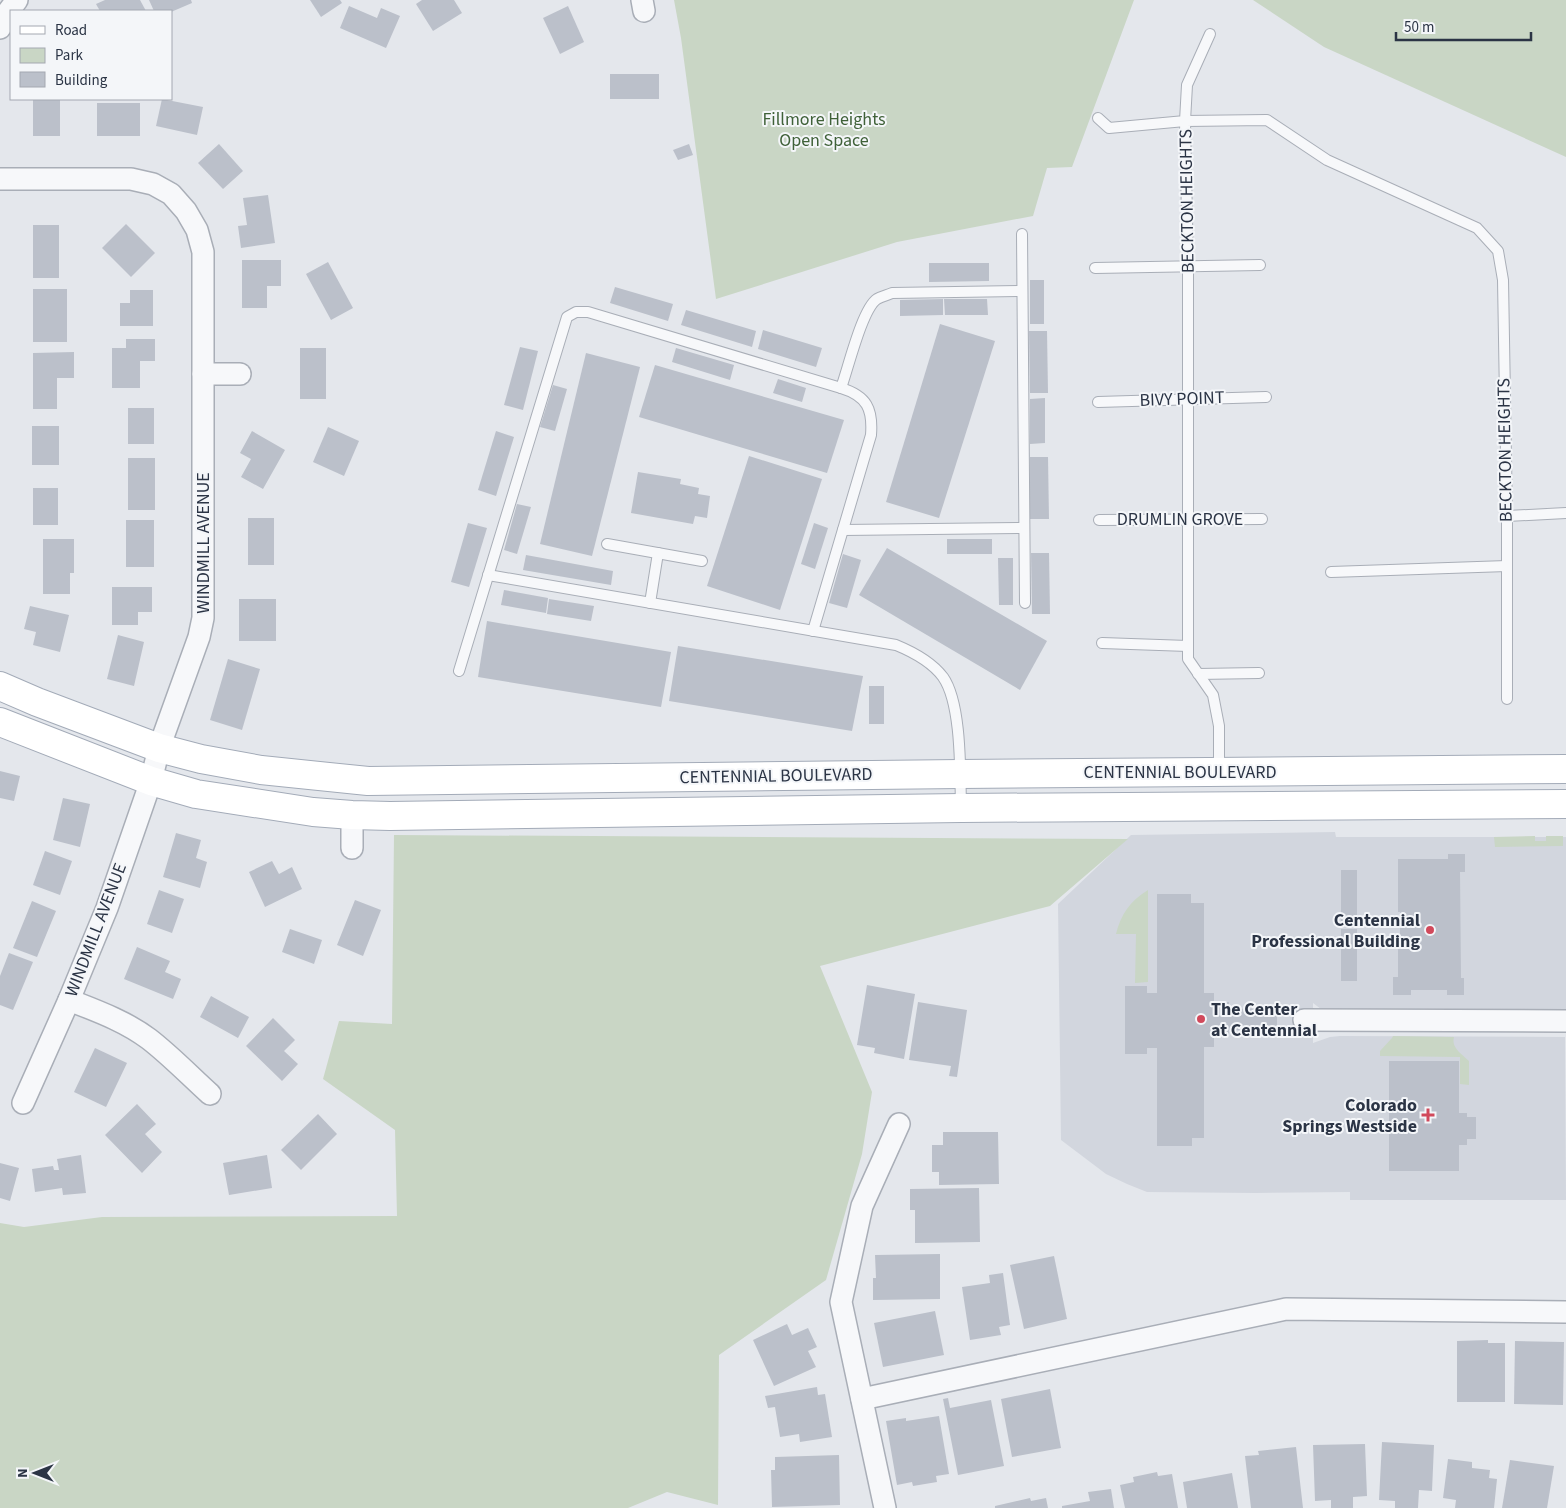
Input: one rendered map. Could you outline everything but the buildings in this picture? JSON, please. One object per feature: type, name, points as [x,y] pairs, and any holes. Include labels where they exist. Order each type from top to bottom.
[{"type":"main road","name":"CENTENNIAL BOULEVARD","points":[[0,686],[159,748],[201,759],[261,770],[368,781],[1566,769]]},
{"type":"main road","name":"CENTENNIAL BOULEVARD","points":[[0,722],[151,781],[196,794],[352,816],[961,808],[1566,804]]},
{"type":"street","points":[[0,28],[7,13],[17,0]]},
{"type":"street","name":"WINDMILL AVENUE","points":[[0,179],[131,179],[153,184],[172,194],[186,211],[197,230],[203,252],[203,618],[199,637],[159,748],[151,781],[107,908],[23,1103]]},
{"type":"street","points":[[203,374],[240,374]]},
{"type":"street","points":[[352,816],[352,848]]},
{"type":"street","points":[[69,1000],[108,1015],[148,1038],[210,1094]]},
{"type":"street","points":[[1304,1020],[1566,1021]]},
{"type":"street","points":[[885,1508],[841,1302],[862,1206],[899,1124]]},
{"type":"street","points":[[862,1399],[1286,1309],[1566,1312]]},
{"type":"lane","points":[[1098,118],[1109,128],[1185,120],[1187,85],[1210,34]]},
{"type":"lane","name":"BECKTON HEIGHTS","points":[[1219,772],[1219,726],[1213,695],[1188,659],[1188,266],[1185,120],[1267,120],[1327,160],[1476,228],[1498,251],[1503,280],[1507,516],[1507,699]]},
{"type":"lane","points":[[1022,234],[1025,603]]},
{"type":"lane","points":[[1095,268],[1260,265]]},
{"type":"lane","points":[[841,388],[865,316],[868,309],[877,299],[892,293],[1022,291]]},
{"type":"lane","points":[[460,671],[567,317],[576,312],[588,312],[841,388],[856,393],[864,401],[872,422],[872,435],[813,631]]},
{"type":"lane","name":"BIVY POINT","points":[[1098,402],[1266,397]]},
{"type":"lane","points":[[1507,516],[1566,513]]},
{"type":"lane","name":"DRUMLIN GROVE","points":[[1099,520],[1262,519]]},
{"type":"lane","points":[[843,530],[1024,528]]},
{"type":"lane","points":[[607,544],[702,561]]},
{"type":"lane","points":[[650,603],[658,553]]},
{"type":"lane","points":[[1331,572],[1507,566]]},
{"type":"lane","points":[[488,575],[896,645],[916,654],[944,678],[952,698],[957,721],[961,808]]},
{"type":"lane","points":[[1102,643],[1188,646]]},
{"type":"lane","points":[[1198,674],[1259,673]]},
{"type":"shaded area","points":[[1335,832],[1336,837],[1566,837],[1566,1009],[1321,1009],[1313,1003],[1313,1043],[1330,1037],[1340,1036],[1565,1037],[1566,1200],[1350,1200],[1350,1192],[1147,1192],[1106,1174],[1061,1140],[1058,904],[1131,835]]},
{"type":"green space","name":"Fillmore Heights Open Space","points":[[674,0],[1134,0],[1072,167],[1047,168],[1033,216],[897,242],[716,299],[681,38]]},
{"type":"green space","points":[[1253,0],[1566,0],[1566,157],[1324,47]]},
{"type":"green space","points":[[394,835],[1128,839],[1050,906],[820,966],[872,1092],[862,1154],[826,1280],[719,1355],[718,1505],[667,1492],[628,1508],[0,1508],[0,1223],[24,1227],[102,1217],[397,1216],[395,1130],[323,1079],[339,1021],[392,1024]]},
{"type":"green space","points":[[1535,836],[1535,841],[1546,841],[1546,836],[1563,836],[1563,846],[1495,847],[1494,837]]},
{"type":"green space","points":[[1148,890],[1148,982],[1135,983],[1136,934],[1116,934],[1127,909]]},
{"type":"green space","points":[[1393,1036],[1454,1037],[1453,1041],[1456,1048],[1469,1061],[1469,1085],[1460,1084],[1460,1057],[1380,1056],[1380,1051]]},
{"type":"place","name":"Centennial Professional Building","points":[[1430,930]]},
{"type":"place","name":"The Center at Centennial","points":[[1201,1019]]},
{"type":"place","name":"Colorado Springs Westside","points":[[1428,1115]]}]
